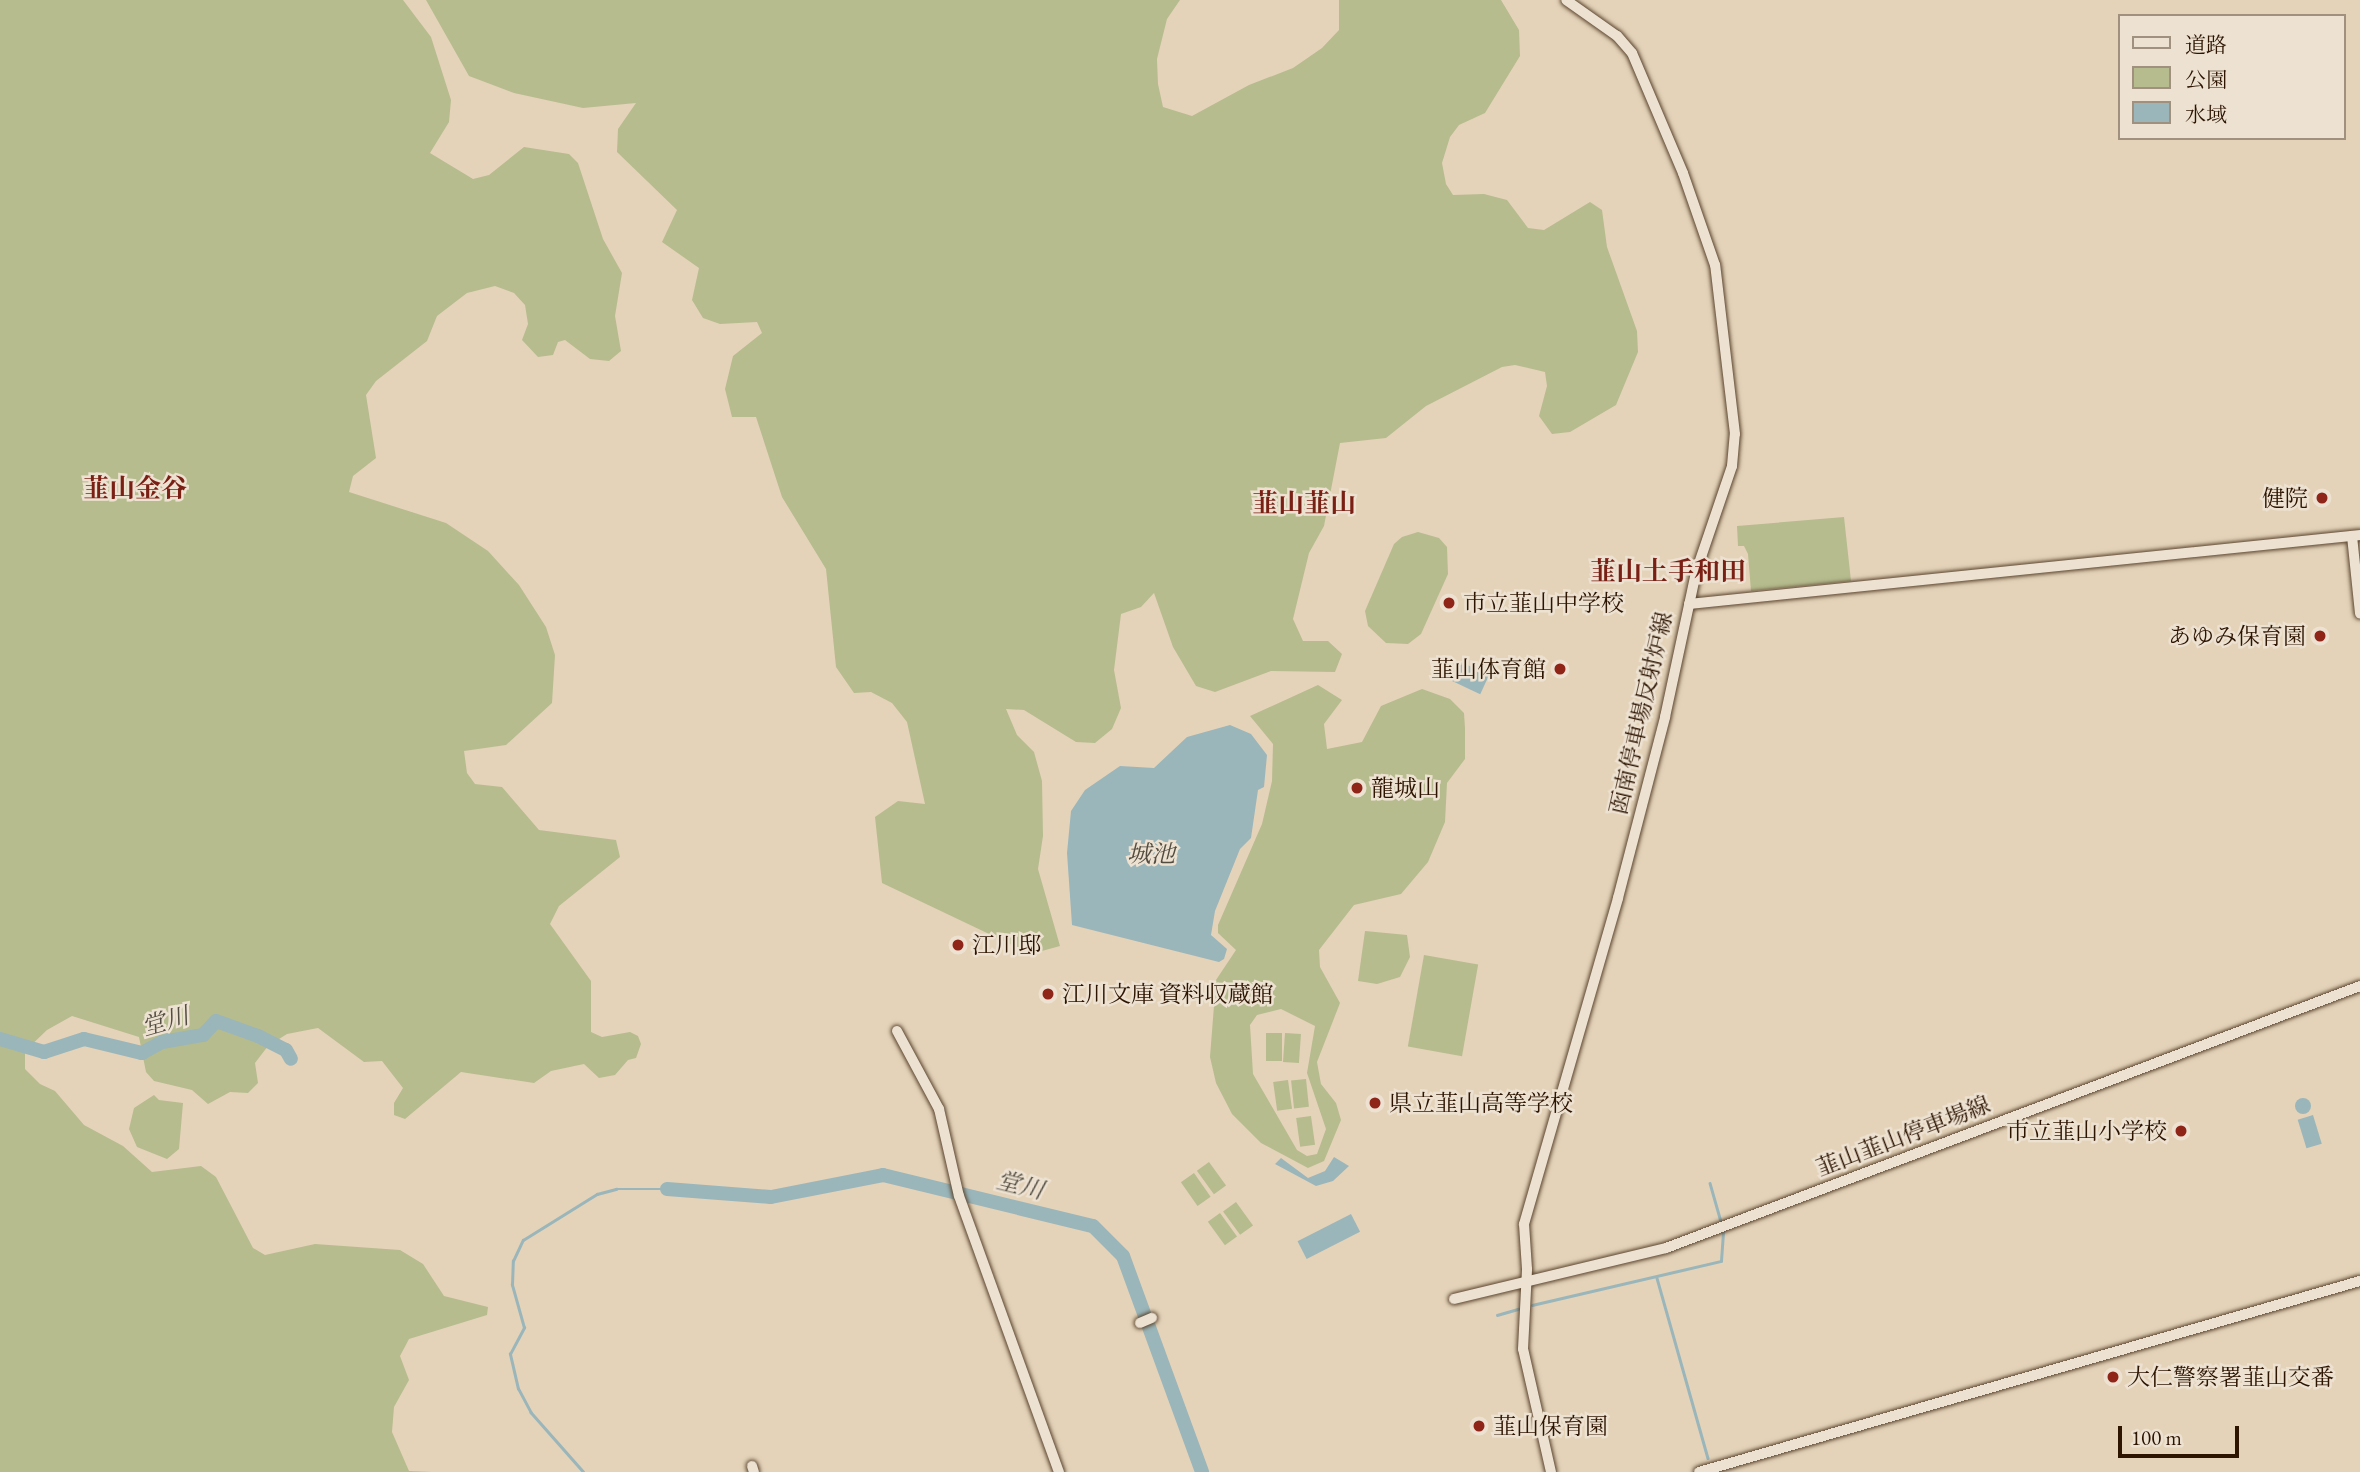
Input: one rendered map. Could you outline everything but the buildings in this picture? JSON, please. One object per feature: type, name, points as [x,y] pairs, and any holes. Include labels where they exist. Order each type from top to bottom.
[{"type":"main road","name":"函南停車場反射炉線","points":[[1551,1472],[1523,1349],[1526,1284],[1524,1224],[1618,898],[1689,604],[1734,453],[1715,265],[1639,63],[1617,36],[1566,0]]},
{"type":"main road","name":"韮山韮山停車場線","points":[[1454,1299],[1526,1284],[1666,1248],[2360,986]]},
{"type":"street","points":[[1689,604],[2356,536],[2360,614]]},
{"type":"street","points":[[897,1031],[936,1101],[959,1196],[1059,1472]]},
{"type":"street","points":[[1699,1472],[2360,1281]]},
{"type":"street","points":[[1140,1323],[1152,1318]]},
{"type":"green space","points":[[0,0],[403,0],[431,37],[451,100],[449,122],[430,153],[473,179],[489,175],[524,147],[569,154],[578,163],[603,239],[622,273],[615,316],[621,351],[609,361],[590,359],[565,340],[558,342],[553,355],[538,357],[522,340],[528,324],[525,305],[514,293],[495,286],[467,293],[437,316],[427,341],[376,381],[366,395],[376,458],[353,476],[349,492],[446,523],[488,551],[519,585],[546,627],[555,655],[552,703],[506,745],[464,751],[467,773],[475,784],[502,787],[539,830],[616,840],[620,857],[559,906],[550,924],[591,981],[591,1032],[602,1037],[630,1032],[638,1036],[641,1044],[636,1058],[628,1060],[615,1075],[599,1078],[584,1064],[551,1071],[534,1083],[461,1072],[405,1119],[394,1115],[394,1103],[403,1088],[382,1061],[364,1062],[318,1028],[287,1034],[268,1046],[255,1063],[258,1083],[248,1093],[230,1092],[208,1104],[192,1090],[154,1081],[146,1072],[139,1037],[72,1016],[47,1030],[25,1051],[25,1069],[40,1084],[55,1091],[84,1125],[123,1146],[152,1172],[201,1166],[216,1177],[253,1248],[265,1255],[315,1244],[400,1250],[423,1264],[444,1296],[488,1307],[487,1315],[409,1339],[400,1356],[409,1380],[394,1407],[392,1432],[409,1471],[432,1472],[0,1472]]},
{"type":"green space","points":[[426,0],[1180,0],[1167,19],[1157,59],[1158,84],[1163,107],[1192,116],[1249,85],[1293,68],[1322,48],[1339,30],[1339,0],[1501,0],[1519,30],[1520,56],[1485,113],[1459,125],[1450,137],[1442,163],[1446,184],[1453,195],[1484,194],[1507,200],[1528,228],[1544,230],[1590,202],[1602,210],[1607,247],[1637,331],[1638,352],[1616,405],[1570,432],[1552,434],[1539,416],[1547,386],[1545,372],[1515,365],[1502,367],[1426,406],[1386,438],[1340,443],[1324,526],[1309,553],[1293,619],[1303,641],[1328,641],[1342,654],[1335,672],[1271,671],[1215,692],[1196,686],[1173,647],[1154,593],[1141,607],[1121,614],[1114,670],[1121,708],[1112,729],[1095,743],[1076,742],[1024,710],[1006,709],[1017,735],[1034,752],[1042,781],[1043,836],[1038,869],[1060,946],[1031,954],[882,883],[875,817],[898,801],[925,804],[907,722],[892,703],[871,692],[854,693],[836,667],[826,569],[782,497],[756,417],[732,417],[725,389],[733,356],[762,333],[757,322],[720,324],[703,318],[692,300],[699,268],[662,242],[677,210],[617,152],[618,129],[636,103],[583,108],[514,93],[469,76]]},
{"type":"green space","points":[[1844,517],[1851,581],[1751,591],[1748,554],[1744,546],[1738,546],[1737,526]]},
{"type":"green space","points":[[1418,532],[1439,538],[1447,547],[1448,574],[1421,634],[1408,644],[1386,643],[1368,626],[1365,611],[1394,544],[1402,537]]},
{"type":"green space","points":[[1318,685],[1342,700],[1324,724],[1327,749],[1362,742],[1381,706],[1422,689],[1450,699],[1464,713],[1465,759],[1447,783],[1445,822],[1428,862],[1401,894],[1354,905],[1319,950],[1320,967],[1340,1003],[1317,1062],[1321,1084],[1336,1103],[1341,1120],[1324,1161],[1308,1168],[1261,1143],[1232,1114],[1216,1083],[1210,1057],[1216,980],[1236,950],[1218,933],[1218,925],[1262,824],[1272,781],[1273,744],[1250,716]],"holes":[[[1281,1009],[1315,1026],[1307,1073],[1326,1129],[1317,1154],[1307,1156],[1297,1150],[1253,1074],[1250,1025],[1257,1015]]]},
{"type":"green space","points":[[1365,931],[1407,935],[1410,957],[1400,977],[1377,984],[1358,981]]},
{"type":"green space","points":[[1424,955],[1478,965],[1462,1056],[1408,1047]]},
{"type":"green space","points":[[1266,1033],[1282,1033],[1282,1061],[1266,1061]]},
{"type":"green space","points":[[1285,1033],[1301,1034],[1299,1063],[1283,1062]]},
{"type":"green space","points":[[1306,1079],[1309,1107],[1294,1108],[1291,1081]]},
{"type":"green space","points":[[1288,1080],[1292,1109],[1277,1111],[1273,1082]]},
{"type":"green space","points":[[154,1095],[159,1100],[183,1103],[179,1149],[167,1159],[137,1147],[129,1129],[134,1108]]},
{"type":"green space","points":[[1311,1116],[1315,1145],[1300,1147],[1296,1118]]},
{"type":"green space","points":[[1209,1162],[1226,1185],[1214,1194],[1197,1171]]},
{"type":"green space","points":[[1194,1173],[1211,1197],[1198,1206],[1181,1182]]},
{"type":"green space","points":[[1236,1202],[1253,1225],[1240,1235],[1223,1211]]},
{"type":"green space","points":[[1220,1213],[1237,1236],[1225,1245],[1208,1222]]},
{"type":"water","points":[[1461,662],[1489,675],[1480,694],[1452,681]]},
{"type":"water","name":"城池","points":[[1230,725],[1251,734],[1267,755],[1264,787],[1258,790],[1251,838],[1240,849],[1215,911],[1211,935],[1227,949],[1224,959],[1219,962],[1072,925],[1067,853],[1071,811],[1085,790],[1120,766],[1154,768],[1187,737]]},
{"type":"water","points":[[2303,1098],[2309,1100],[2309,1112],[2303,1114],[2297,1112],[2295,1106],[2297,1100]]},
{"type":"water","points":[[2313,1115],[2322,1144],[2306,1148],[2298,1120]]},
{"type":"water","points":[[1334,1157],[1349,1166],[1333,1181],[1316,1186],[1275,1164],[1281,1158],[1308,1178],[1325,1171]]},
{"type":"water","points":[[1351,1214],[1360,1232],[1307,1259],[1298,1241]]},
{"type":"waterway","name":"堂川","points":[[0,1039],[44,1052],[84,1039],[142,1053],[162,1042],[203,1035],[216,1021],[258,1036],[286,1050],[291,1059]]},
{"type":"waterway","name":"堂川","points":[[667,1189],[771,1197],[883,1175],[1093,1226],[1123,1256],[1202,1472]]},
{"type":"waterway","points":[[1710,1183],[1722,1225]]},
{"type":"waterway","points":[[583,1472],[531,1413],[518,1389],[510,1354],[524,1328],[512,1285],[513,1261],[523,1240],[597,1194],[616,1189],[667,1189]]},
{"type":"waterway","points":[[1532,1305],[1721,1261],[1723,1231]]},
{"type":"waterway","points":[[1657,1278],[1708,1458]]},
{"type":"waterway","points":[[1497,1315],[1518,1309]]},
{"type":"place","name":"健院","points":[[2322,498]]},
{"type":"place","name":"市立韮山中学校","points":[[1449,603]]},
{"type":"place","name":"あゆみ保育園","points":[[2320,636]]},
{"type":"place","name":"韮山体育館","points":[[1560,669]]},
{"type":"place","name":"龍城山","points":[[1357,788]]},
{"type":"place","name":"江川邸","points":[[958,945]]},
{"type":"place","name":"江川文庫 資料収蔵館","points":[[1048,994]]},
{"type":"place","name":"県立韮山高等学校","points":[[1375,1103]]},
{"type":"place","name":"市立韮山小学校","points":[[2181,1131]]},
{"type":"place","name":"大仁警察署韮山交番","points":[[2113,1377]]},
{"type":"place","name":"韮山保育園","points":[[1479,1426]]},
{"type":"district","name":"韮山金谷","points":[[135,489]]},
{"type":"district","name":"韮山韮山","points":[[1304,504]]},
{"type":"district","name":"韮山土手和田","points":[[1668,572]]}]
